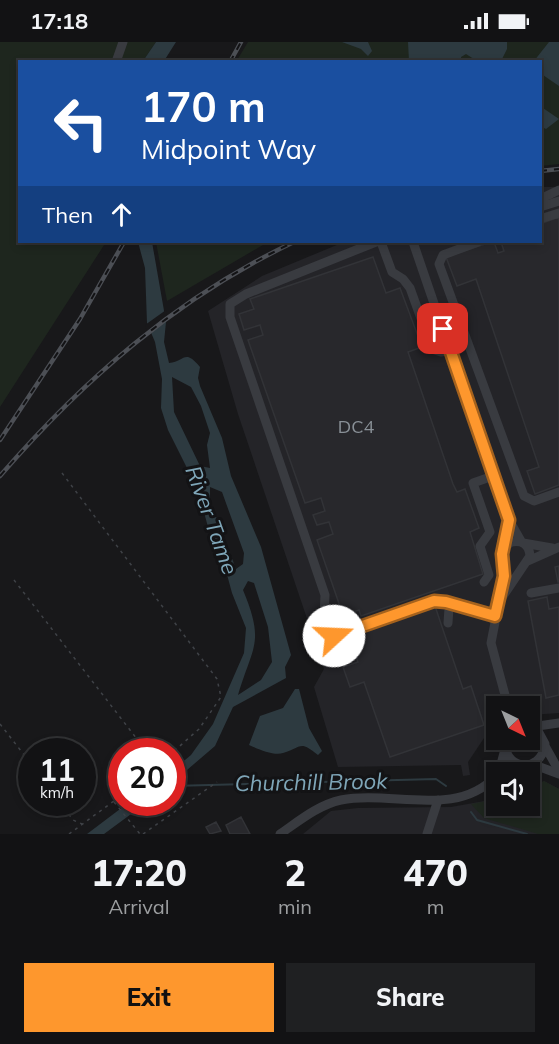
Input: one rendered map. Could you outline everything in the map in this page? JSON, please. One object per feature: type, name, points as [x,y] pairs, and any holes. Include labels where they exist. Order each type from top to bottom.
[{"type":"street","points":[[117,60],[123,42]]},
{"type":"street","points":[[542,198],[559,190]]},
{"type":"street","points":[[542,206],[559,201]]},
{"type":"street","points":[[542,218],[559,213]]},
{"type":"street","points":[[374,243],[246,294],[230,304],[230,317],[325,595],[324,617],[334,636],[434,601],[454,604],[495,616]]},
{"type":"street","points":[[381,243],[392,272],[403,279],[410,288],[432,349],[441,352],[450,350]]},
{"type":"street","points":[[414,243],[509,520],[529,551],[526,564],[499,601]]},
{"type":"street","points":[[475,243],[443,255],[439,264],[525,496],[534,501],[559,492]]},
{"type":"street","points":[[484,582],[489,576],[480,546],[482,540],[490,532],[473,483],[493,476]]},
{"type":"street","points":[[506,696],[493,654],[495,616],[504,576],[503,559],[509,520]]},
{"type":"street","points":[[504,548],[511,542],[555,547]]},
{"type":"street","points":[[503,559],[513,568],[526,564],[555,547]]},
{"type":"street","points":[[531,593],[559,588]]},
{"type":"street","points":[[448,623],[449,608],[454,604]]},
{"type":"street","points":[[540,725],[557,723]]},
{"type":"street","points":[[534,762],[540,759],[547,730],[557,723]]},
{"type":"street","points":[[540,735],[559,773]]},
{"type":"street","points":[[508,750],[511,760],[518,762]]},
{"type":"street","points":[[540,768],[559,773]]},
{"type":"street","points":[[280,834],[319,808],[343,800],[461,798],[475,793],[486,784]]},
{"type":"street","points":[[427,834],[438,800]]},
{"type":"path","points":[[62,473],[217,679],[221,697],[199,729],[186,741]]},
{"type":"path","points":[[14,580],[136,738]]},
{"type":"path","points":[[0,724],[18,747]]},
{"type":"path","points":[[124,816],[142,834],[217,782]]},
{"type":"path","points":[[69,834],[108,805]]},
{"type":"path","points":[[70,816],[82,824]]},
{"type":"shaded area","points":[[0,42],[156,42],[144,60],[18,60],[18,243],[105,243],[0,407]]},
{"type":"shaded area","points":[[248,42],[559,42],[559,164],[542,166],[542,60],[237,60]]},
{"type":"shaded area","points":[[542,187],[559,187],[559,713],[540,714],[540,696],[486,696],[486,735],[468,762],[470,775],[463,776],[461,765],[338,767],[314,687],[324,669],[238,414],[208,311],[262,276],[342,243],[542,243]]},
{"type":"shaded area","points":[[156,243],[266,243],[167,301]]},
{"type":"shaded area","points":[[544,781],[559,789],[559,834],[303,834],[331,811],[358,808],[451,807],[486,801],[486,816],[540,816],[540,783]]},
{"type":"shaded area","points":[[544,781],[559,789],[559,834],[538,834],[484,818],[471,804],[486,801],[486,816],[540,816],[540,783]]},
{"type":"water","points":[[156,42],[176,42],[165,60],[144,60]]},
{"type":"water","points":[[342,42],[368,42],[372,51],[368,56],[361,49]]},
{"type":"water","points":[[408,42],[507,42],[507,49],[502,60],[475,60],[466,54],[461,57],[461,60],[409,60]]},
{"type":"water","points":[[549,42],[559,42],[559,86],[542,74],[542,60],[535,60]]},
{"type":"water","points":[[542,107],[559,119],[546,129],[542,127]]},
{"type":"water","name":"River Tame","points":[[138,243],[152,243],[166,322],[164,342],[169,363],[187,357],[200,367],[198,378],[200,386],[222,438],[231,476],[261,547],[291,655],[285,667],[286,678],[233,707],[215,746],[186,771],[186,759],[213,724],[244,653],[246,628],[232,593],[219,545],[208,527],[198,490],[168,430],[161,408],[162,379],[155,342],[147,323],[145,268]],"holes":[[[172,377],[191,387],[201,406],[210,433],[207,445],[210,468],[200,466],[174,412]],[[210,487],[222,492],[244,553],[243,564],[236,569],[210,501]],[[248,581],[254,583],[268,627],[272,662],[261,680],[238,695],[252,654],[255,633],[254,622],[243,590]]]},
{"type":"water","points":[[295,689],[299,689],[309,728],[322,751],[318,755],[301,746],[275,754],[249,745],[260,716],[283,708]]},
{"type":"water","points":[[111,816],[128,816],[104,834],[87,834]]},
{"type":"pier","points":[[166,310],[168,320],[148,335],[145,325]]},
{"type":"building","points":[[559,217],[559,485],[535,494],[527,471],[539,467],[476,279],[457,286],[446,257],[488,243],[494,243],[498,253],[504,251],[501,243],[542,243],[542,223]]},
{"type":"building","points":[[373,257],[386,293],[400,288],[422,347],[408,352],[453,484],[457,492],[465,489],[479,528],[470,532],[483,574],[361,616],[359,610],[343,615],[317,540],[333,534],[329,522],[317,525],[313,515],[325,511],[321,498],[305,503],[248,340],[263,335],[260,325],[244,330],[239,314],[254,309],[250,299]]},
{"type":"building","points":[[559,566],[559,582],[558,582],[555,567]]},
{"type":"building","points":[[547,597],[549,609],[559,607],[559,695],[546,698],[528,601]]},
{"type":"building","points":[[435,606],[463,689],[471,686],[484,725],[390,757],[364,682],[350,687],[343,667],[358,662],[348,635]]},
{"type":"building","points":[[241,817],[250,834],[230,834],[226,825]]},
{"type":"building","points":[[216,822],[221,831],[210,834],[206,827]]},
{"type":"waterway","name":"Churchill Brook","points":[[186,786],[436,779],[446,786]]},
{"type":"waterway","name":"Churchill Brook","points":[[471,812],[477,820],[527,834]]},
{"type":"railway","points":[[231,60],[241,42]]},
{"type":"railway","points":[[542,171],[559,169]]},
{"type":"railway","points":[[0,440],[80,319],[123,243]]},
{"type":"railway","points":[[0,476],[65,406],[135,343],[211,288],[292,243]]},
{"type":"route","points":[[334,636],[439,600],[495,616],[504,576],[502,554],[509,520],[443,329]]}]
